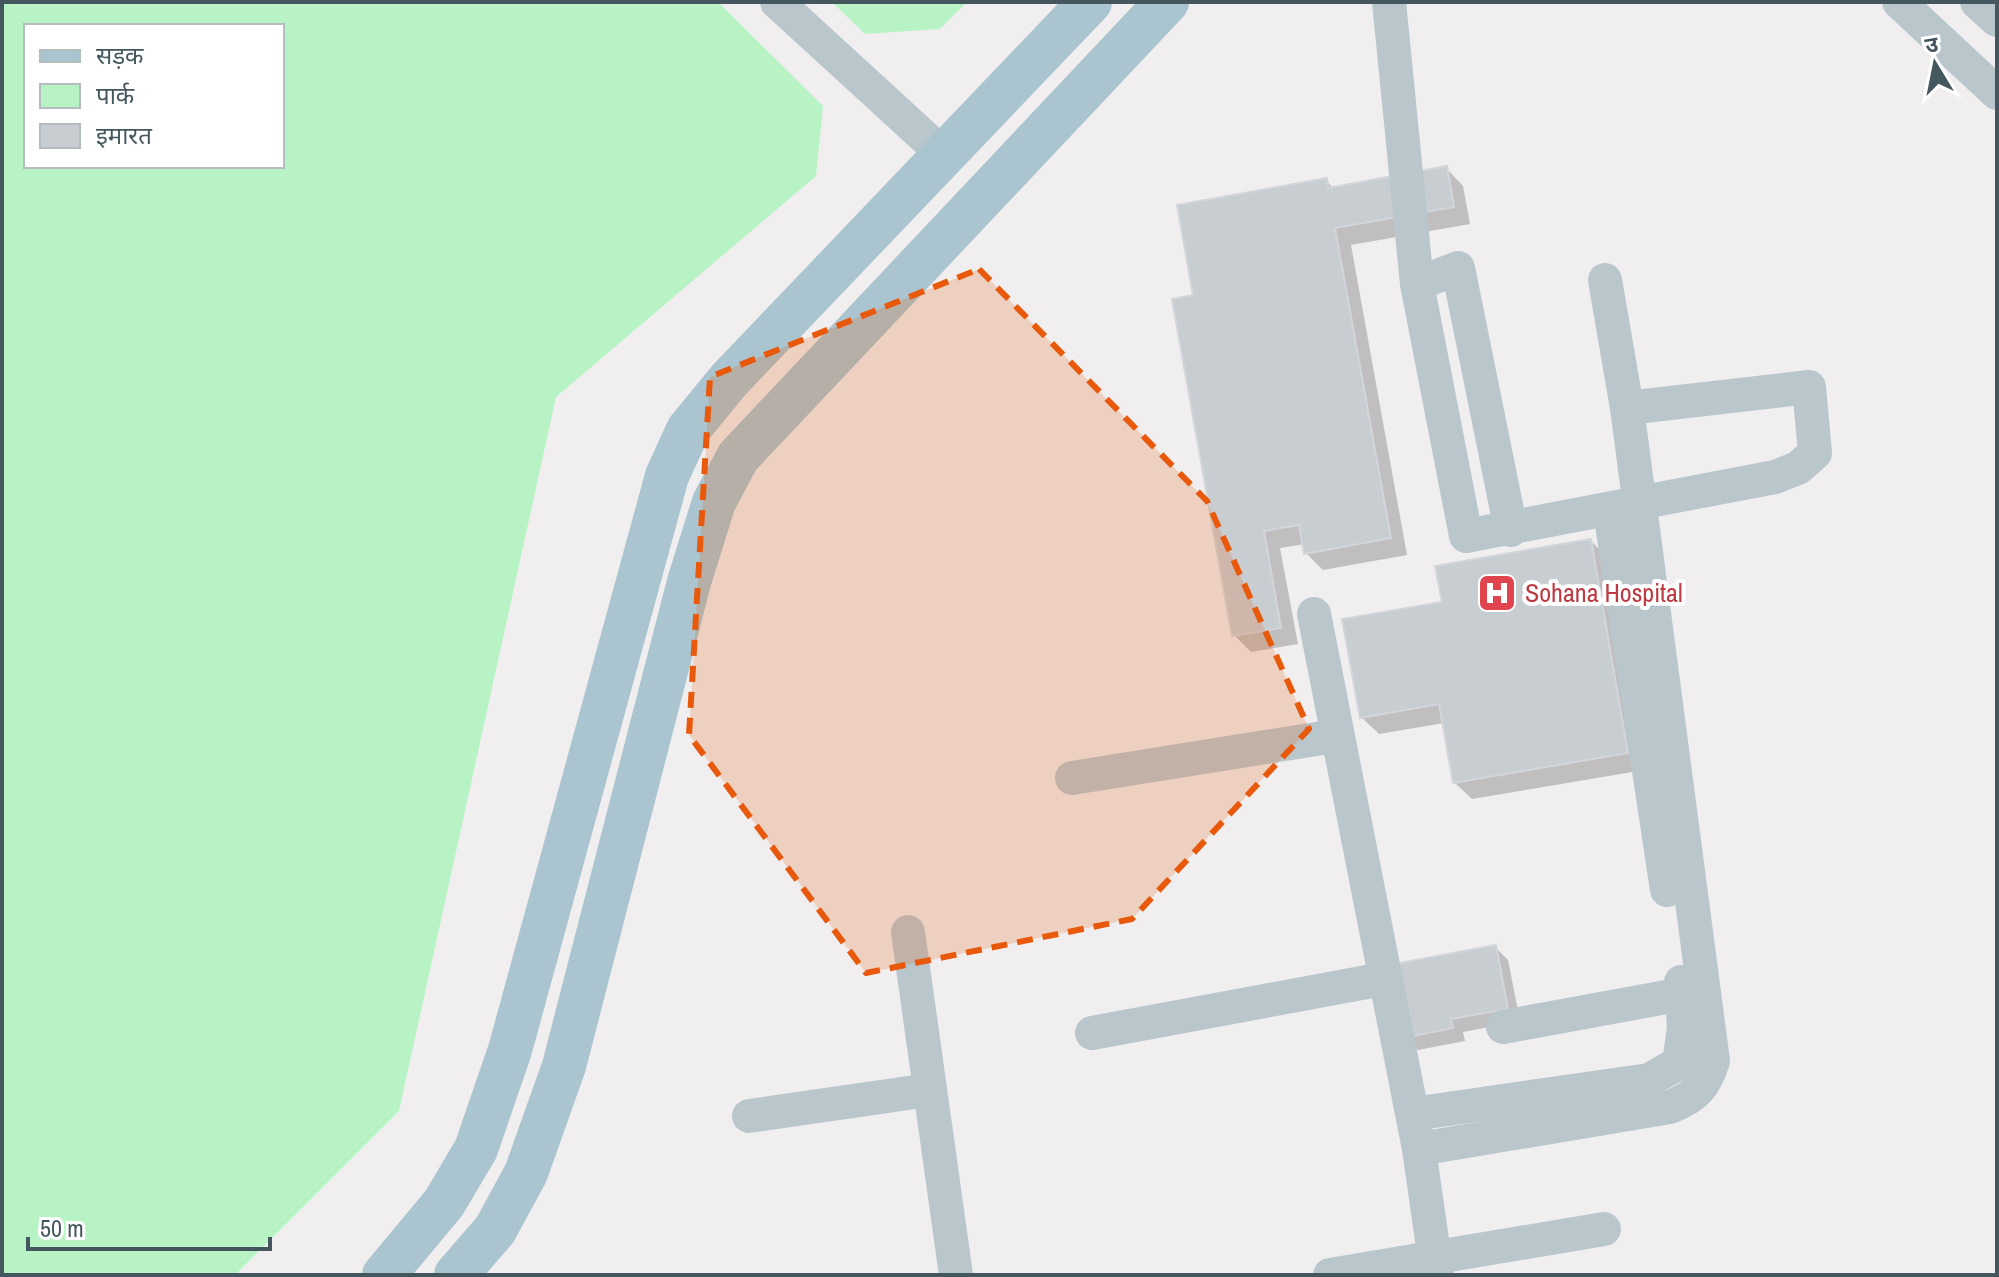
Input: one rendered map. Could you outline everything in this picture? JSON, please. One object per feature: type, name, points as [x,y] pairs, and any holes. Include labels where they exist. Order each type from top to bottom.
[{"type":"main road","points":[[384,1275],[444,1203],[476,1149],[510,1050],[667,476],[688,430],[729,380],[1090,2]]},
{"type":"main road","points":[[456,1275],[495,1230],[526,1173],[564,1066],[689,582],[714,502],[738,457],[1167,2]]},
{"type":"street","points":[[777,2],[944,155]]},
{"type":"street","points":[[1389,2],[1417,284],[1466,536],[1511,530],[1775,477],[1798,468],[1815,453],[1809,387],[1627,408]]},
{"type":"street","points":[[1899,2],[1997,93]]},
{"type":"street","points":[[1977,2],[1997,20]]},
{"type":"street","points":[[1417,284],[1458,268],[1511,530]]},
{"type":"street","points":[[1413,1114],[1649,1080],[1679,1063],[1684,1028],[1683,994],[1625,507],[1627,408],[1605,280]]},
{"type":"street","points":[[1419,1149],[1670,1107],[1691,1099],[1707,1083],[1713,1061],[1625,507]]},
{"type":"street","points":[[1314,614],[1383,979],[1413,1114],[1435,1265]]},
{"type":"street","points":[[1072,778],[1335,736]]},
{"type":"street","points":[[908,932],[956,1275]]},
{"type":"street","points":[[1092,1033],[1383,979]]},
{"type":"street","points":[[1503,1027],[1683,994]]},
{"type":"street","points":[[749,1116],[929,1090]]},
{"type":"street","points":[[1330,1275],[1435,1265],[1604,1229]]},
{"type":"highlighted area","points":[[979,269],[1207,501],[1309,729],[1132,919],[866,973],[689,735],[710,377]]},
{"type":"green space","points":[[2,2],[718,2],[823,106],[816,176],[556,397],[399,1111],[235,1275],[2,1275]]},
{"type":"green space","points":[[832,2],[967,2],[940,29],[865,34]]},
{"type":"building","points":[[1447,166],[1454,207],[1335,228],[1391,538],[1304,554],[1299,525],[1264,531],[1281,628],[1232,636],[1172,299],[1193,295],[1177,205],[1327,178],[1328,188]]},
{"type":"building","points":[[1591,539],[1628,753],[1453,783],[1439,704],[1360,718],[1342,619],[1442,602],[1435,566]]},
{"type":"building","points":[[1496,945],[1508,1009],[1451,1019],[1453,1028],[1403,1038],[1389,965]]},
{"type":"place","name":"Sohana Hospital","points":[[1497,593]]}]
